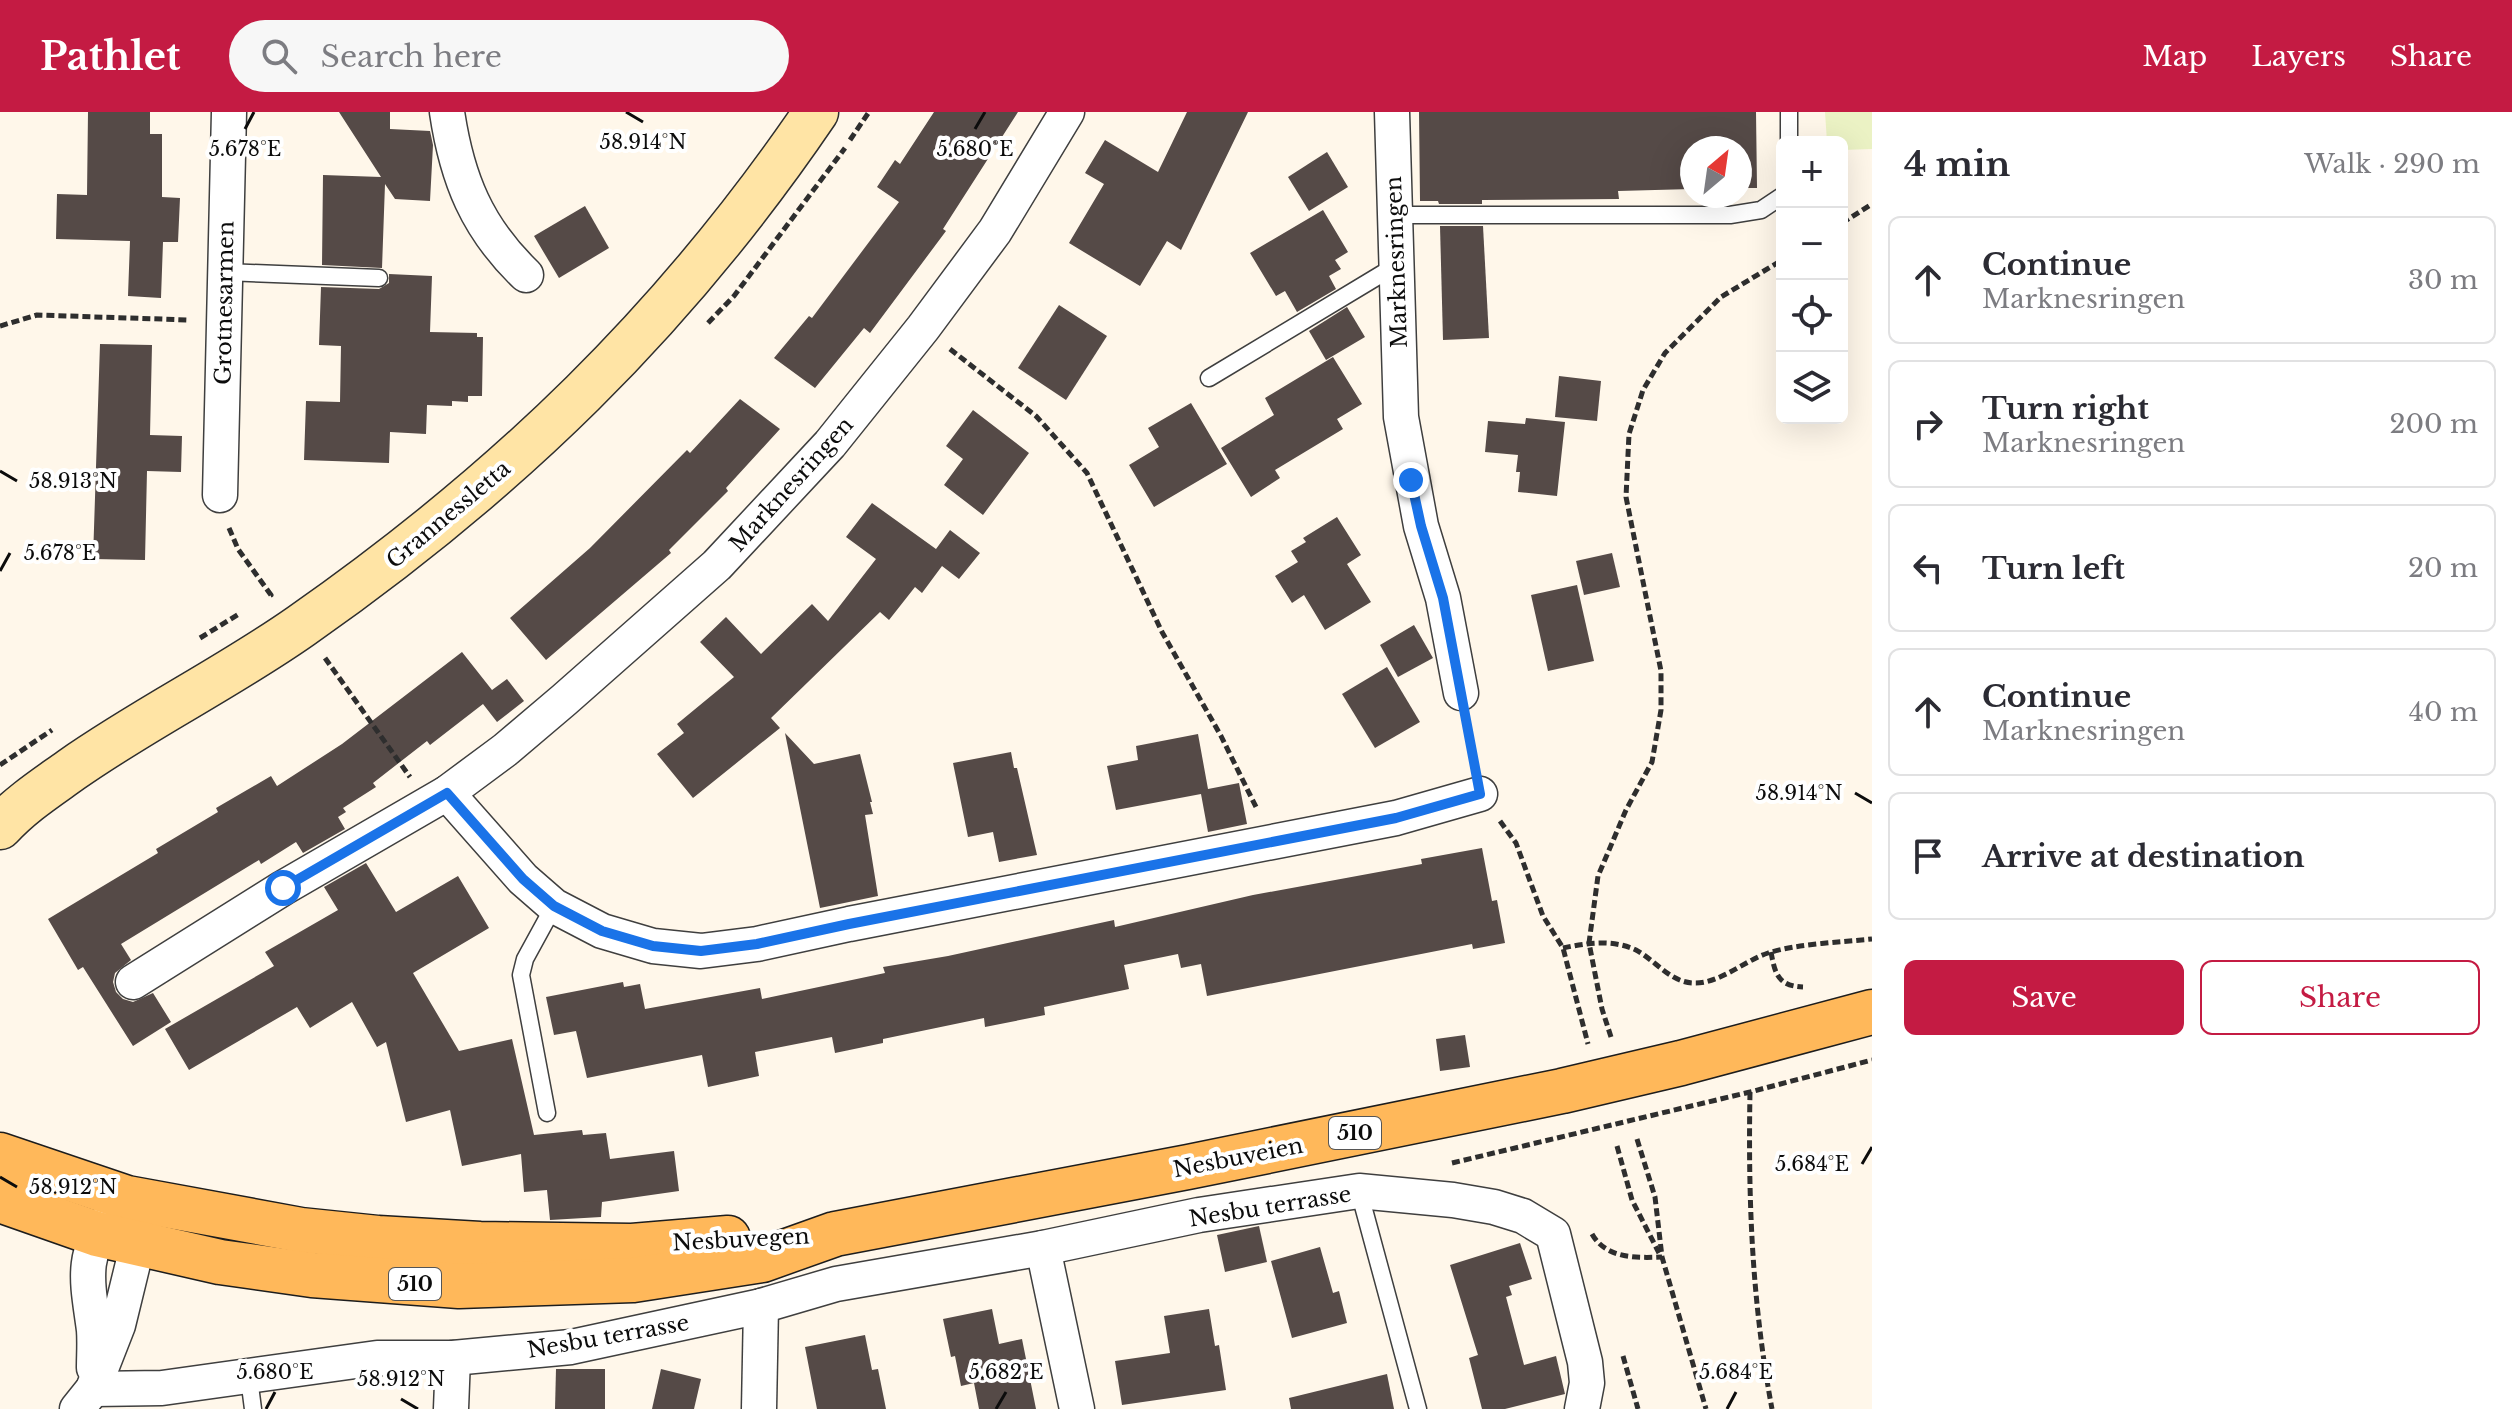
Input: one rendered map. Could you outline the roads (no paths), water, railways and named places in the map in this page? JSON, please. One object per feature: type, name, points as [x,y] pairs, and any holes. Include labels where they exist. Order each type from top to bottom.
[{"type":"main road","name":"Grannessletta","points":[[0,827],[34,796],[101,749],[299,627],[380,570],[527,448],[618,359],[688,281],[773,174],[816,112]]},
{"type":"main road","name":"Nesbuveien","points":[[835,1234],[1562,1091],[1872,1012]]},
{"type":"main road","name":"Nesbuvegen","points":[[0,1155],[127,1198],[301,1230],[378,1238],[480,1244],[632,1246],[751,1236],[835,1234]]},
{"type":"main road","name":"Nesbuvegen","points":[[0,1200],[117,1238],[220,1262],[312,1275],[459,1286],[633,1280],[762,1260],[835,1234]]},
{"type":"street","name":"Grotnesarmen","points":[[220,495],[229,112]]},
{"type":"street","points":[[447,112],[459,174],[468,195],[505,255],[526,275]]},
{"type":"street","name":"Marknesringen","points":[[133,982],[283,888],[438,798],[505,750],[717,565],[830,444],[923,328],[995,231],[1067,112]]},
{"type":"street","name":"Marknesringen","points":[[1392,112],[1401,417],[1421,526],[1443,598],[1461,693]]},
{"type":"street","points":[[438,798],[554,906],[602,931],[653,946],[701,951],[757,944],[1396,818],[1480,794]]},
{"type":"street","name":"Nesbu terrasse","points":[[127,1198],[117,1238],[87,1264],[88,1298],[94,1332],[85,1399],[162,1388],[251,1393],[377,1358],[453,1358],[571,1347],[761,1306],[836,1284],[1043,1248],[1199,1215],[1359,1191],[1494,1207],[1523,1216],[1553,1234],[1585,1362],[1587,1383],[1582,1409]]},
{"type":"street","points":[[1043,1248],[1077,1409]]},
{"type":"street","points":[[759,1409],[761,1306]]},
{"type":"street","points":[[451,1409],[453,1358]]},
{"type":"lane","points":[[1789,112],[1789,136]]},
{"type":"lane","points":[[1393,215],[1730,215],[1761,210],[1776,200]]},
{"type":"lane","points":[[1209,378],[1395,266]]},
{"type":"lane","points":[[225,272],[379,278]]},
{"type":"lane","points":[[547,1113],[521,975],[525,959],[554,906]]},
{"type":"lane","points":[[1359,1191],[1418,1409]]}]
